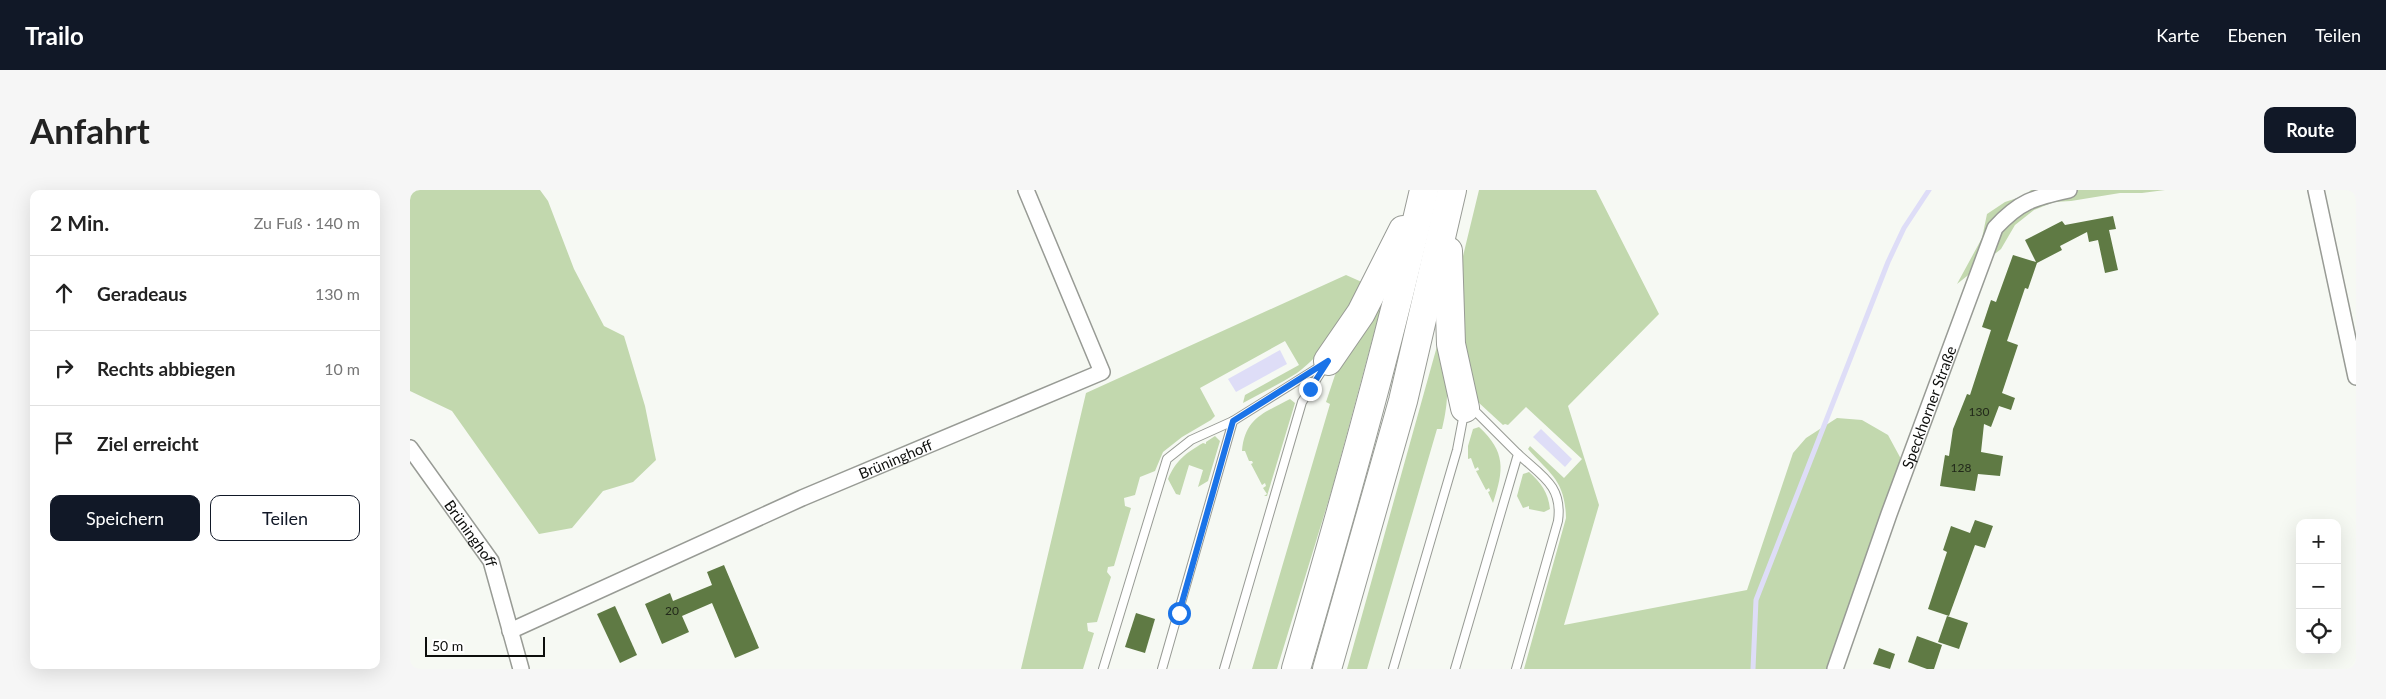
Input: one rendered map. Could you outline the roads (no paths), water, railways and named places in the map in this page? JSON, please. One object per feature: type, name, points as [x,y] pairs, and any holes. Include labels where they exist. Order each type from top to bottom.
[{"type":"highway","points":[[1328,361],[1360,313],[1388,262],[1423,190]]},
{"type":"highway","points":[[1296,669],[1354,468],[1403,281],[1423,190]]},
{"type":"highway","points":[[1450,200],[1451,344],[1465,408]]},
{"type":"highway","points":[[1327,669],[1403,401],[1450,200]]},
{"type":"street","name":"Brüninghoff","points":[[510,631],[802,498],[1102,372],[1026,190]]},
{"type":"street","name":"Speckhorner Straße","points":[[1835,669],[1889,514],[1995,228],[2012,210],[2035,197],[2069,190]]},
{"type":"street","points":[[2316,190],[2356,377]]},
{"type":"street","name":"Brüninghoff","points":[[410,448],[490,561],[522,669]]},
{"type":"lane","points":[[1103,669],[1167,459],[1191,440],[1233,421],[1328,361]]},
{"type":"lane","points":[[1224,669],[1302,402],[1328,361]]},
{"type":"lane","points":[[1393,669],[1457,450],[1465,408],[1477,413],[1554,487],[1560,506],[1558,521],[1516,669]]},
{"type":"lane","points":[[1162,669],[1233,421]]},
{"type":"lane","points":[[1455,669],[1518,454]]},
{"type":"water","points":[[1280,350],[1287,364],[1236,392],[1228,379]]},
{"type":"water","points":[[1541,429],[1572,459],[1565,467],[1533,437]]},
{"type":"waterway","points":[[1753,669],[1756,600],[1888,262],[1904,228],[1929,190]]}]
